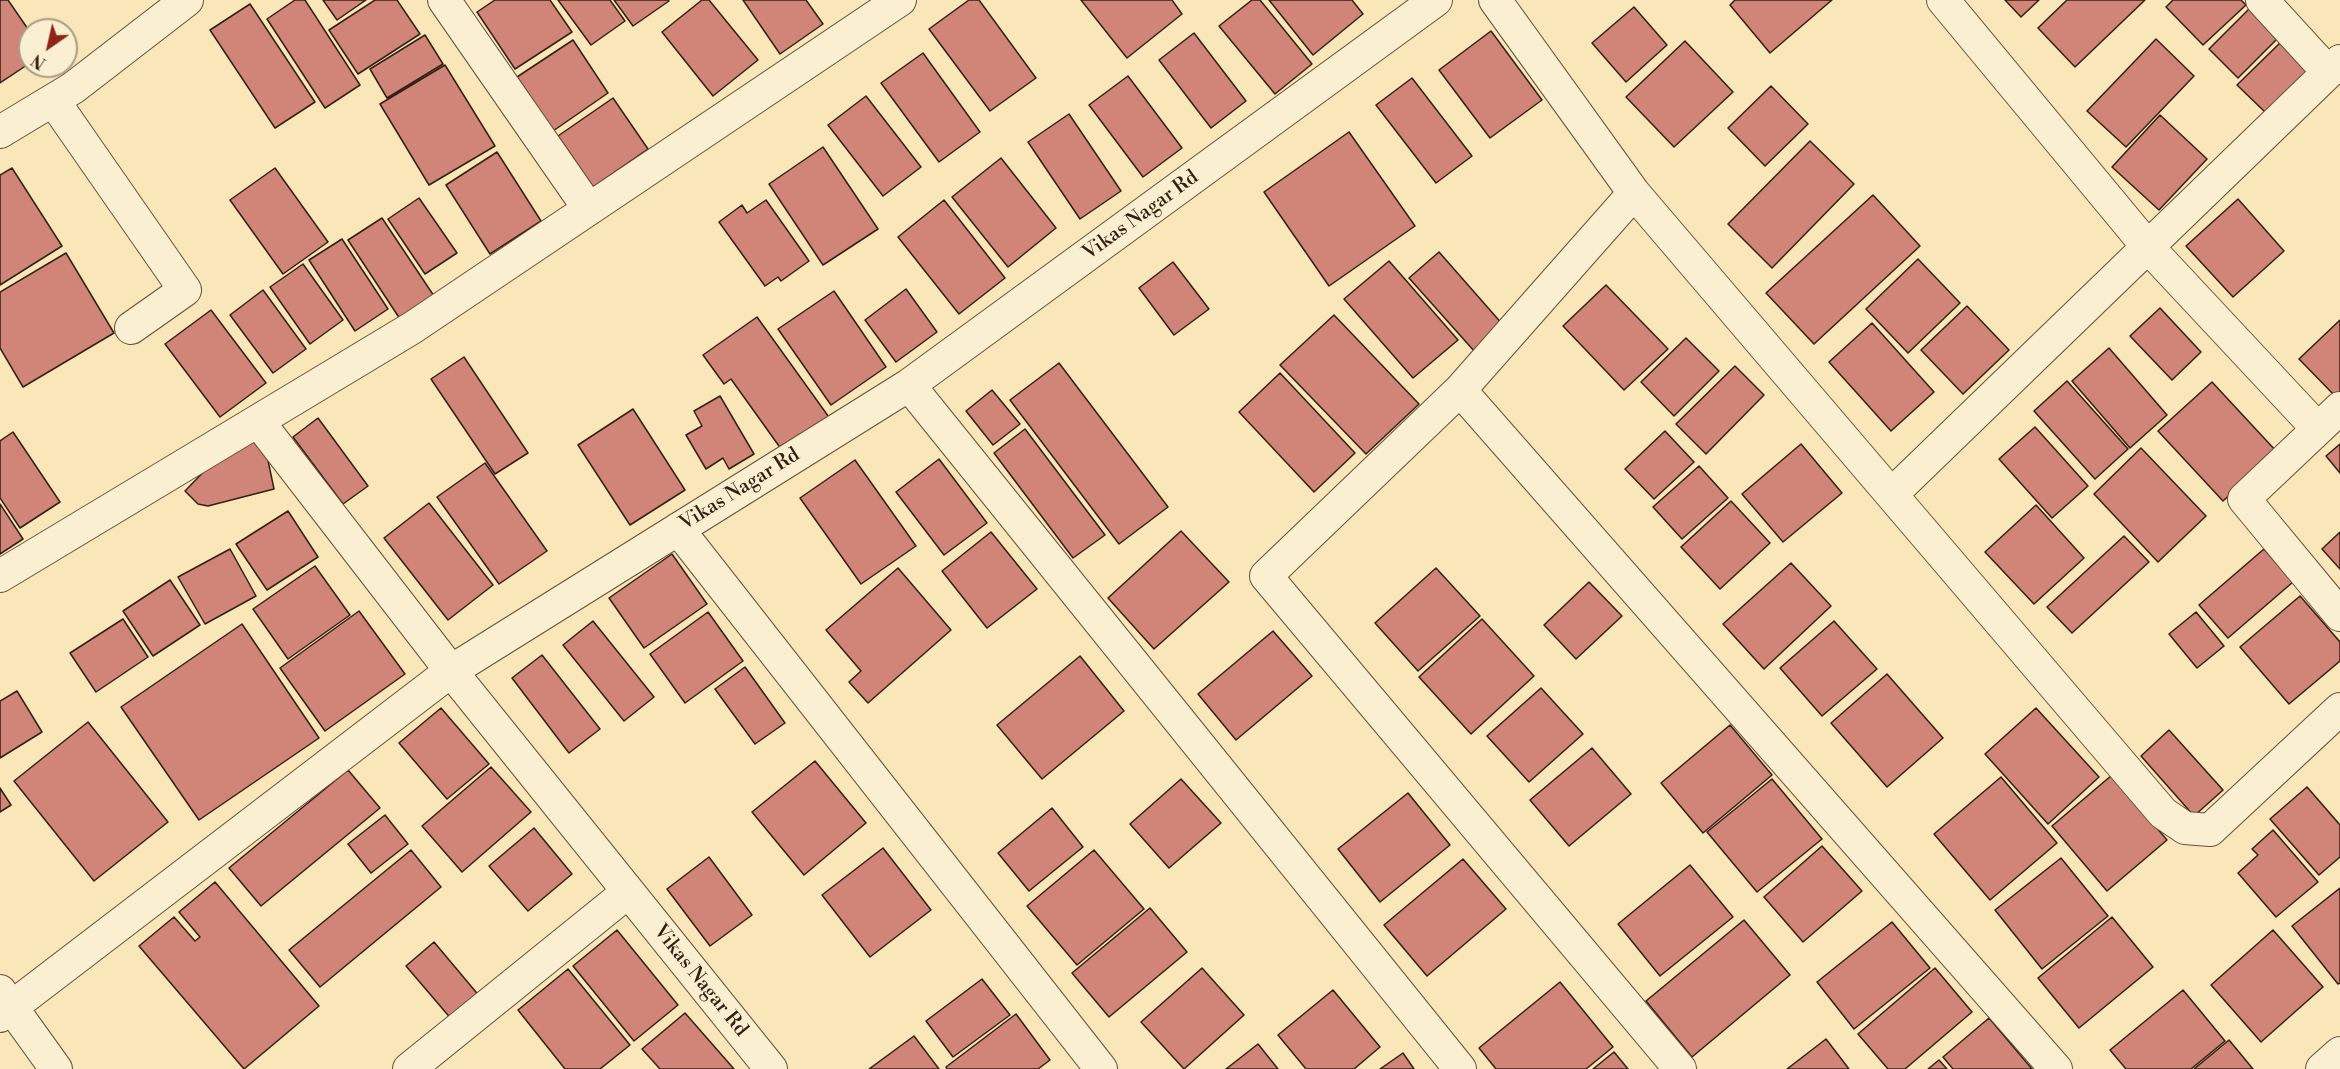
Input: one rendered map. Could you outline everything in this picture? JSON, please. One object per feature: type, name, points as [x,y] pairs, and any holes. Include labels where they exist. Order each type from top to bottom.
[{"type":"street","points":[[0,132],[73,88],[187,0]]},
{"type":"street","points":[[0,576],[412,328],[900,0]]},
{"type":"street","name":"Vikas Nagar Rd","points":[[771,1069],[451,671],[909,385],[1436,0]]},
{"type":"street","points":[[1495,0],[1634,193],[1893,493],[2163,813],[2185,828],[2210,831],[2340,709]]},
{"type":"street","points":[[1943,0],[2147,246],[2329,418],[2244,499],[2340,615]]},
{"type":"street","points":[[1893,493],[2334,67],[2262,0]]},
{"type":"street","points":[[452,3],[589,209]]},
{"type":"street","points":[[53,100],[185,290],[130,328]]},
{"type":"street","points":[[1634,193],[1460,390],[1266,576],[1680,1069]]},
{"type":"street","points":[[909,385],[1460,1069]]},
{"type":"street","points":[[1460,390],[2056,1069]]},
{"type":"street","points":[[56,1069],[4,1005],[451,671],[258,421]]},
{"type":"street","points":[[678,529],[1101,1069]]},
{"type":"street","points":[[409,1069],[628,892]]},
{"type":"street","points":[[2322,1069],[2340,1053]]},
{"type":"building","points":[[0,0],[8,0],[20,18],[18,18],[18,71],[0,83]]},
{"type":"building","points":[[295,0],[305,0],[360,85],[325,108],[267,19]]},
{"type":"building","points":[[323,0],[366,0],[337,20]]},
{"type":"building","points":[[375,0],[397,0],[420,34],[358,74],[329,30]]},
{"type":"building","points":[[495,0],[550,0],[572,32],[515,69],[477,12]]},
{"type":"building","points":[[558,0],[610,0],[625,21],[591,45]]},
{"type":"building","points":[[614,0],[668,0],[669,1],[633,26]]},
{"type":"building","points":[[702,0],[709,0],[758,60],[713,96],[662,32]]},
{"type":"building","points":[[743,0],[806,0],[823,24],[780,54]]},
{"type":"building","points":[[969,0],[979,0],[1036,78],[990,111],[929,29]]},
{"type":"building","points":[[1081,0],[1172,0],[1182,14],[1127,58]]},
{"type":"building","points":[[1252,0],[1260,0],[1312,64],[1275,94],[1219,26]]},
{"type":"building","points":[[1269,0],[1352,0],[1363,14],[1313,55]]},
{"type":"building","points":[[1735,0],[1832,0],[1770,53],[1730,5]]},
{"type":"building","points":[[2005,0],[2039,0],[2021,17]]},
{"type":"building","points":[[2067,0],[2145,0],[2075,67],[2038,28]]},
{"type":"building","points":[[2173,0],[2241,0],[2246,5],[2203,45],[2166,7]]},
{"type":"building","points":[[250,4],[315,102],[275,128],[210,30]]},
{"type":"building","points":[[1634,7],[1667,45],[1626,82],[1592,43]]},
{"type":"building","points":[[2250,8],[2279,37],[2238,78],[2209,49]]},
{"type":"building","points":[[1491,31],[1542,100],[1490,138],[1439,70]]},
{"type":"building","points":[[1194,33],[1246,101],[1211,128],[1159,60]]},
{"type":"building","points":[[425,35],[443,64],[387,98],[370,69]]},
{"type":"building","points":[[2156,39],[2194,76],[2126,147],[2087,111]]},
{"type":"building","points":[[573,40],[608,93],[553,131],[517,77]]},
{"type":"building","points":[[2283,40],[2311,68],[2266,113],[2237,85]]},
{"type":"building","points":[[1685,41],[1733,92],[1674,147],[1626,97]]},
{"type":"building","points":[[923,53],[980,132],[939,162],[881,83]]},
{"type":"building","points":[[445,65],[495,146],[429,185],[380,104]]},
{"type":"building","points":[[1128,76],[1182,148],[1143,177],[1089,105]]},
{"type":"building","points":[[1412,78],[1472,156],[1436,183],[1376,105]]},
{"type":"building","points":[[1771,86],[1808,124],[1765,166],[1728,128]]},
{"type":"building","points":[[866,96],[921,167],[883,196],[828,125]]},
{"type":"building","points":[[613,98],[648,149],[593,187],[558,136]]},
{"type":"building","points":[[1069,114],[1121,191],[1080,219],[1028,142]]},
{"type":"building","points":[[2160,115],[2207,159],[2159,210],[2112,167]]},
{"type":"building","points":[[1349,132],[1415,226],[1329,286],[1264,192]]},
{"type":"building","points":[[1810,141],[1854,184],[1772,268],[1728,224]]},
{"type":"building","points":[[823,147],[878,229],[823,265],[769,184]]},
{"type":"building","points":[[497,152],[541,221],[490,254],[446,185]]},
{"type":"building","points":[[1001,158],[1056,228],[1008,267],[952,197]]},
{"type":"building","points":[[12,168],[62,246],[0,285],[0,175]]},
{"type":"building","points":[[275,168],[328,242],[283,274],[230,200]]},
{"type":"building","points":[[1873,195],[1920,246],[1814,344],[1766,293]]},
{"type":"building","points":[[419,198],[457,253],[425,274],[388,219]]},
{"type":"building","points":[[2238,199],[2284,251],[2233,297],[2186,246]]},
{"type":"building","points":[[766,200],[809,261],[781,281],[778,277],[765,286],[719,222],[742,205],[747,213]]},
{"type":"building","points":[[944,200],[1005,278],[959,314],[898,237]]},
{"type":"building","points":[[382,218],[436,299],[402,322],[348,240]]},
{"type":"building","points":[[342,239],[388,309],[355,331],[309,260]]},
{"type":"building","points":[[1439,252],[1504,326],[1475,352],[1409,278]]},
{"type":"building","points":[[66,253],[114,333],[23,387],[0,348],[0,292]]},
{"type":"building","points":[[1918,259],[1960,303],[1908,353],[1866,309]]},
{"type":"building","points":[[1389,261],[1458,340],[1413,378],[1344,299]]},
{"type":"building","points":[[1173,262],[1209,309],[1174,335],[1139,288]]},
{"type":"building","points":[[303,264],[343,320],[310,344],[270,287]]},
{"type":"building","points":[[1606,285],[1668,349],[1624,390],[1563,326]]},
{"type":"building","points":[[906,289],[937,332],[896,362],[865,320]]},
{"type":"building","points":[[263,290],[306,349],[273,373],[230,315]]},
{"type":"building","points":[[834,291],[886,367],[831,405],[778,329]]},
{"type":"building","points":[[1967,306],[2009,350],[1963,394],[1921,350]]},
{"type":"building","points":[[2160,308],[2201,352],[2172,380],[2130,336]]},
{"type":"building","points":[[211,310],[266,383],[220,417],[165,344]]},
{"type":"building","points":[[1334,315],[1419,404],[1366,454],[1280,365]]},
{"type":"building","points":[[757,317],[831,420],[784,453],[731,379],[724,384],[703,355]]},
{"type":"building","points":[[2340,320],[2340,396],[2337,398],[2299,359]]},
{"type":"building","points":[[1872,323],[1934,392],[1891,431],[1829,362]]},
{"type":"building","points":[[1686,338],[1719,371],[1674,416],[1641,382]]},
{"type":"building","points":[[2109,348],[2167,415],[2130,448],[2072,381]]},
{"type":"building","points":[[464,357],[528,453],[495,474],[431,379]]},
{"type":"building","points":[[1059,363],[1168,507],[1119,544],[1010,400]]},
{"type":"building","points":[[1735,366],[1764,395],[1706,454],[1676,424]]},
{"type":"building","points":[[1280,373],[1355,453],[1314,492],[1239,412]]},
{"type":"building","points":[[2067,381],[2128,449],[2095,479],[2034,411]]},
{"type":"building","points":[[2212,382],[2277,452],[2223,501],[2158,431]]},
{"type":"building","points":[[992,390],[1020,424],[993,445],[966,411]]},
{"type":"building","points":[[720,396],[754,454],[729,469],[723,458],[706,469],[686,435],[702,426],[694,411]]},
{"type":"building","points":[[633,409],[685,490],[630,525],[578,445]]},
{"type":"building","points":[[318,418],[368,486],[343,504],[293,437]]},
{"type":"building","points":[[2035,427],[2088,486],[2052,518],[1999,459]]},
{"type":"building","points":[[1025,429],[1105,535],[1073,558],[994,453]]},
{"type":"building","points":[[1665,431],[1694,462],[1654,499],[1625,469]]},
{"type":"building","points":[[13,432],[60,502],[20,528],[0,498],[0,441]]},
{"type":"building","points":[[244,442],[257,442],[266,451],[274,489],[208,506],[198,504],[185,491],[216,459]]},
{"type":"building","points":[[1801,444],[1842,493],[1783,542],[1742,494]]},
{"type":"building","points":[[2340,444],[2340,473],[2326,456]]},
{"type":"building","points":[[2141,448],[2206,516],[2158,562],[2094,494]]},
{"type":"building","points":[[939,459],[987,523],[944,555],[896,492]]},
{"type":"building","points":[[855,460],[916,546],[861,584],[800,498]]},
{"type":"building","points":[[485,463],[547,551],[499,584],[437,497]]},
{"type":"building","points":[[1699,466],[1728,498],[1682,539],[1653,507]]},
{"type":"building","points":[[1731,501],[1770,543],[1720,589],[1681,547]]},
{"type":"building","points":[[429,503],[493,585],[448,620],[384,538]]},
{"type":"building","points":[[0,504],[23,539],[0,554]]},
{"type":"building","points":[[2036,505],[2084,558],[2034,604],[1985,552]]},
{"type":"building","points":[[288,511],[318,557],[267,590],[236,544]]},
{"type":"building","points":[[1181,531],[1229,582],[1154,649],[1108,598]]},
{"type":"building","points":[[991,532],[1037,589],[987,628],[942,571]]},
{"type":"building","points":[[2340,532],[2340,569],[2322,549]]},
{"type":"building","points":[[2124,536],[2149,562],[2072,633],[2047,607]]},
{"type":"building","points":[[230,549],[256,596],[205,624],[178,577]]},
{"type":"building","points":[[2264,549],[2293,582],[2228,638],[2199,605]]},
{"type":"building","points":[[672,554],[707,604],[644,648],[609,598]]},
{"type":"building","points":[[1791,563],[1831,606],[1764,669],[1723,624]]},
{"type":"building","points":[[315,566],[350,615],[288,659],[253,609]]},
{"type":"building","points":[[898,568],[951,630],[868,703],[849,682],[861,671],[826,630]]},
{"type":"building","points":[[1436,568],[1480,616],[1418,671],[1375,623]]},
{"type":"building","points":[[170,580],[200,625],[153,656],[123,611]]},
{"type":"building","points":[[1589,582],[1622,616],[1576,659],[1544,625]]},
{"type":"building","points":[[2300,596],[2340,642],[2340,661],[2289,704],[2240,647]]},
{"type":"building","points":[[359,611],[405,674],[325,731],[280,668]]},
{"type":"building","points":[[708,612],[743,661],[685,703],[650,654]]},
{"type":"building","points":[[2196,612],[2224,646],[2197,668],[2169,634]]},
{"type":"building","points":[[123,619],[148,657],[96,692],[70,653]]},
{"type":"building","points":[[1482,619],[1534,676],[1471,734],[1419,677]]},
{"type":"building","points":[[593,621],[654,697],[624,721],[563,645]]},
{"type":"building","points":[[1834,621],[1877,669],[1822,716],[1780,668]]},
{"type":"building","points":[[242,624],[319,738],[199,820],[121,707]]},
{"type":"building","points":[[1273,631],[1312,676],[1236,740],[1198,694]]},
{"type":"building","points":[[542,655],[600,729],[569,753],[512,678]]},
{"type":"building","points":[[1080,656],[1124,711],[1042,779],[997,725]]},
{"type":"building","points":[[745,667],[785,723],[755,744],[715,689]]},
{"type":"building","points":[[1887,674],[1943,738],[1887,787],[1831,723]]},
{"type":"building","points":[[1541,688],[1583,734],[1529,782],[1487,736]]},
{"type":"building","points":[[17,691],[42,732],[0,758],[0,701]]},
{"type":"building","points":[[441,708],[489,764],[447,799],[399,743]]},
{"type":"building","points":[[2036,708],[2099,777],[2048,824],[1985,754]]},
{"type":"building","points":[[88,722],[168,822],[94,881],[14,781]]},
{"type":"building","points":[[1730,725],[1772,775],[1703,833],[1661,783]]},
{"type":"building","points":[[2169,730],[2223,790],[2194,816],[2141,756]]},
{"type":"building","points":[[1592,748],[1631,794],[1569,846],[1530,800]]},
{"type":"building","points":[[815,761],[866,823],[804,875],[752,812]]},
{"type":"building","points":[[491,767],[531,812],[462,872],[422,826]]},
{"type":"building","points":[[348,770],[380,808],[261,906],[229,868]]},
{"type":"building","points":[[2112,775],[2167,840],[2107,891],[2052,826]]},
{"type":"building","points":[[2001,777],[2057,843],[1990,900],[1934,834]]},
{"type":"building","points":[[1181,779],[1221,823],[1169,868],[1130,824]]},
{"type":"building","points":[[1772,779],[1822,839],[1757,892],[1707,832]]},
{"type":"building","points":[[2307,787],[2340,825],[2340,857],[2319,875],[2270,819]]},
{"type":"building","points":[[0,788],[11,805],[0,812]]},
{"type":"building","points":[[1408,793],[1450,845],[1380,902],[1338,849]]},
{"type":"building","points":[[1052,808],[1083,847],[1029,891],[998,853]]},
{"type":"building","points":[[385,815],[408,844],[371,873],[348,844]]},
{"type":"building","points":[[534,828],[572,874],[528,911],[489,866]]},
{"type":"building","points":[[2273,830],[2318,882],[2276,917],[2238,873],[2258,855],[2252,849]]},
{"type":"building","points":[[1822,846],[1862,891],[1803,942],[1764,897]]},
{"type":"building","points":[[883,848],[931,910],[870,957],[822,895]]},
{"type":"building","points":[[411,850],[441,887],[320,987],[289,950]]},
{"type":"building","points":[[1094,850],[1144,909],[1077,965],[1027,906]]},
{"type":"building","points":[[709,857],[752,915],[710,946],[667,889]]},
{"type":"building","points":[[2061,858],[2108,916],[2042,969],[1995,910]]},
{"type":"building","points":[[1463,859],[1506,909],[1427,976],[1384,925]]},
{"type":"building","points":[[1690,865],[1733,917],[1660,976],[1618,924]]},
{"type":"building","points":[[215,882],[319,1006],[244,1069],[139,946],[174,917],[195,941],[200,937],[179,912]]},
{"type":"building","points":[[2340,888],[2340,983],[2338,984],[2292,926]]},
{"type":"building","points":[[1150,908],[1187,952],[1109,1017],[1072,973]]},
{"type":"building","points":[[2112,917],[2153,967],[2079,1028],[2038,978]]},
{"type":"building","points":[[1744,920],[1790,975],[1692,1057],[1646,1001]]},
{"type":"building","points":[[1892,922],[1930,968],[1854,1029],[1817,982]]},
{"type":"building","points":[[617,930],[678,1005],[634,1041],[573,966]]},
{"type":"building","points":[[2273,930],[2323,987],[2261,1042],[2211,985]]},
{"type":"building","points":[[434,942],[481,998],[453,1021],[406,966]]},
{"type":"building","points":[[1202,968],[1244,1015],[1184,1069],[1141,1022]]},
{"type":"building","points":[[1935,968],[1972,1012],[1905,1069],[1888,1069],[1858,1034]]},
{"type":"building","points":[[568,969],[630,1045],[600,1069],[565,1069],[518,1010]]},
{"type":"building","points":[[982,979],[1010,1015],[953,1057],[926,1021]]},
{"type":"building","points":[[1560,982],[1613,1047],[1586,1069],[1496,1069],[1479,1048]]},
{"type":"building","points":[[1333,990],[1380,1047],[1354,1069],[1306,1069],[1278,1035]]},
{"type":"building","points":[[2183,990],[2225,1041],[2191,1069],[2126,1069],[2110,1050]]},
{"type":"building","points":[[685,1013],[734,1069],[660,1069],[642,1049]]},
{"type":"building","points":[[1016,1014],[1050,1060],[1038,1069],[947,1069],[946,1067]]},
{"type":"building","points":[[1989,1018],[2032,1069],[1953,1069],[1943,1057]]},
{"type":"building","points":[[914,1036],[939,1069],[869,1069]]},
{"type":"building","points":[[1826,1039],[1849,1069],[1787,1069]]},
{"type":"building","points":[[2229,1040],[2253,1069],[2194,1069]]},
{"type":"building","points":[[1258,1044],[1278,1069],[1226,1069]]},
{"type":"building","points":[[1614,1052],[1628,1069],[1593,1069]]},
{"type":"building","points":[[1403,1053],[1414,1069],[1380,1069]]},
{"type":"building","points":[[1939,1060],[1947,1069],[1928,1069]]}]
